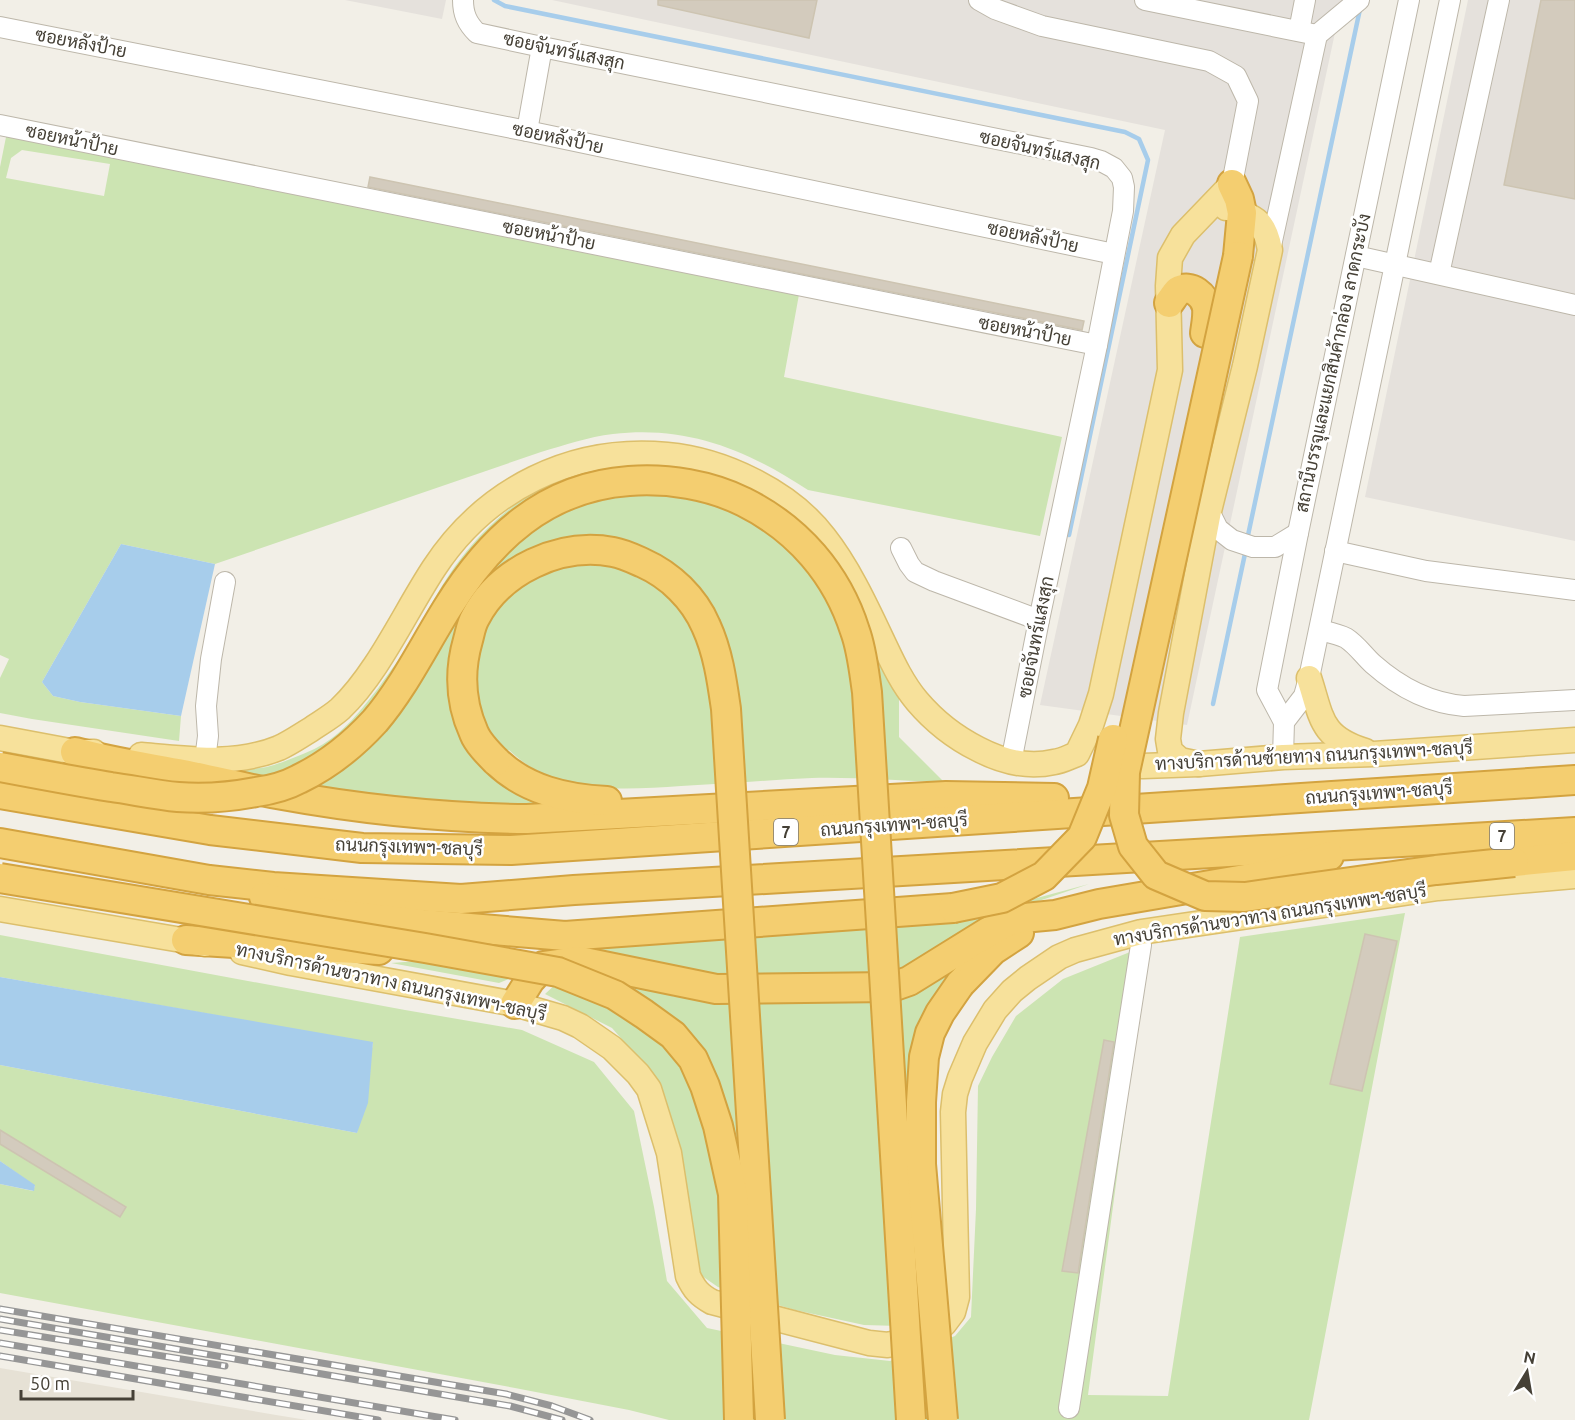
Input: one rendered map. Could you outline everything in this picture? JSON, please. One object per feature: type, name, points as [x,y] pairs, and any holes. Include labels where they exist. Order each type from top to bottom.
[{"type":"highway","points":[[1232,183],[1242,213],[1238,256],[1125,772],[1124,815],[1133,846],[1156,875],[1205,896],[1215,897],[1245,897],[1436,870],[1575,856]]},
{"type":"highway","points":[[209,880],[309,911],[422,924],[565,936],[954,908],[1002,898],[1044,876],[1082,837],[1102,788],[1205,333],[1208,311],[1201,295],[1185,288],[1177,292],[1169,303]]},
{"type":"highway","points":[[0,767],[53,778],[177,797],[212,798],[273,789],[297,781],[335,758],[362,735],[390,701],[474,570],[511,530],[544,507],[588,487],[635,480],[661,481],[705,488],[731,496],[773,519],[810,550],[837,590],[856,633],[867,692],[911,1420]]},
{"type":"highway","points":[[770,1420],[726,709],[718,662],[706,625],[692,602],[670,579],[654,568],[614,552],[594,550],[572,551],[547,557],[520,570],[486,600],[474,619],[463,656],[461,672],[464,702],[474,734],[507,772],[524,783],[548,792],[584,800],[617,802],[662,800],[815,792],[876,793],[908,797]]},
{"type":"highway","points":[[75,752],[276,794],[356,806],[480,819],[527,819],[908,797],[1086,798],[1344,784],[1575,779]]},
{"type":"highway","name":"ถนนกรุงเทพฯ-ชลบุรี","points":[[0,794],[210,830],[362,848],[511,850],[1575,779]]},
{"type":"highway","name":"7","points":[[0,843],[209,880],[273,887],[461,899],[1575,832]]},
{"type":"highway","points":[[515,1004],[530,980],[543,966],[579,962],[716,989],[892,987],[909,981],[1013,919],[1055,915],[1099,904],[1275,874],[1368,843]]},
{"type":"highway","points":[[0,878],[558,972],[615,995],[673,1035],[693,1059],[705,1086],[718,1126],[733,1194],[739,1420]]},
{"type":"highway","points":[[943,1420],[921,1164],[924,1057],[930,1033],[940,1013],[960,984],[993,950],[1027,928],[1055,915]]},
{"type":"highway","points":[[186,940],[421,952],[502,951],[565,936]]},
{"type":"main road","points":[[0,738],[75,752],[205,760],[255,755],[294,741],[340,709],[354,693],[377,663],[429,576],[450,546],[496,501],[543,474],[563,466],[615,454],[643,453],[686,457],[718,466],[767,489],[808,519],[824,537],[840,562],[898,673],[915,699],[947,731],[989,755],[1011,762],[1034,764],[1056,762],[1077,754],[1091,725],[1101,694],[1170,370],[1168,286],[1170,258],[1183,235],[1232,183]]},
{"type":"main road","points":[[1199,764],[1176,758],[1170,751],[1168,739],[1171,713],[1209,511],[1245,366],[1270,250],[1267,233],[1254,218],[1229,208],[1208,208]]},
{"type":"main road","points":[[1310,678],[1320,713],[1327,728],[1336,739],[1374,754]]},
{"type":"main road","name":"ทางบริการด้านซ้ายทาง ถนนกรุงเทพฯ-ชลบุรี","points":[[1091,725],[1095,749],[1104,757],[1143,766],[1374,754],[1575,740]]},
{"type":"main road","name":"ทางบริการด้านขวาทาง ถนนกรุงเทพฯ-ชลบุรี","points":[[0,909],[186,940],[291,963],[515,1004],[563,1018],[596,1036],[627,1062],[649,1089],[669,1153],[688,1276],[693,1288],[712,1302],[869,1343],[888,1345],[921,1336],[944,1324],[953,1312],[957,1297],[953,1112],[955,1094],[975,1043],[995,1010],[1012,991],[1045,966],[1075,950],[1141,932],[1438,888],[1575,876]]},
{"type":"street","name":"ซอยจันทร์แสงสุก","points":[[463,0],[463,12],[477,33],[1101,161],[1114,168],[1122,178],[1123,211],[1011,762]]},
{"type":"street","points":[[979,0],[995,9],[1042,26],[1209,61],[1236,76],[1248,101],[1232,183]]},
{"type":"street","points":[[1270,250],[1308,33],[1305,0]]},
{"type":"street","points":[[1152,1],[1308,33],[1359,0]]},
{"type":"street","name":"สถานีบรรจุและแยกสินค้ากล่อง ลาดกระบัง","points":[[1284,722],[1267,690],[1409,0]]},
{"type":"street","points":[[1283,757],[1284,722],[1304,696],[1310,678],[1450,0]]},
{"type":"street","points":[[1439,274],[1499,0]]},
{"type":"street","name":"ซอยหลังป้าย","points":[[0,27],[527,131],[1114,254]]},
{"type":"street","points":[[527,131],[542,47]]},
{"type":"street","name":"ซอยหน้าป้าย","points":[[0,125],[1097,345]]},
{"type":"street","points":[[1356,256],[1575,305]]},
{"type":"street","points":[[1209,511],[1218,529],[1232,540],[1253,547],[1275,547],[1298,532]]},
{"type":"street","points":[[901,548],[915,572],[1039,620]]},
{"type":"street","points":[[1335,551],[1426,571],[1575,590]]},
{"type":"street","points":[[205,760],[208,736],[206,706],[211,658],[225,582]]},
{"type":"street","points":[[1320,630],[1346,639],[1373,664],[1395,680],[1423,697],[1438,702],[1464,706],[1575,699]]},
{"type":"street","points":[[1069,1408],[1141,945]]},
{"type":"shaded area","points":[[345,0],[446,0],[442,19]]},
{"type":"shaded area","points":[[552,0],[1342,0],[1187,725],[1040,705],[1165,130]]},
{"type":"shaded area","points":[[1468,0],[1575,0],[1575,541],[1365,497]]},
{"type":"shaded area","points":[[0,1368],[276,1415],[307,1420],[0,1420]]},
{"type":"green space","points":[[8,127],[800,289],[784,377],[1062,437],[1040,536],[808,490],[739,452],[691,437],[640,432],[604,435],[541,452],[215,564],[121,544],[42,682],[53,696],[181,716],[179,741],[0,713],[0,678],[9,659],[0,655],[0,167]],"holes":[[[22,150],[110,164],[104,196],[6,178],[11,158]]]},
{"type":"green space","points":[[655,465],[816,539],[899,696],[899,737],[944,782],[812,778],[647,788],[595,787],[578,785],[546,775],[526,764],[509,750],[487,769],[516,792],[550,809],[441,806],[212,770],[267,767],[327,742],[366,704],[405,651],[448,576],[475,542],[503,514],[553,482],[604,467]]},
{"type":"green space","points":[[1089,884],[1021,907],[900,971],[845,979],[715,981],[570,954],[499,983],[391,963],[620,946],[1022,902]]},
{"type":"green space","points":[[1405,913],[1309,1420],[669,1420],[515,1388],[0,1293],[0,1184],[33,1191],[35,1186],[0,1161],[0,1065],[357,1133],[373,1043],[0,977],[0,935],[522,1030],[594,1062],[634,1111],[667,1281],[707,1328],[835,1355],[890,1361],[955,1336],[971,1317],[978,1086],[1016,1016],[1063,979],[1130,952],[1147,950],[1088,1395],[1168,1396],[1240,937]]},
{"type":"green space","points":[[957,964],[927,1014],[909,1065],[905,1106],[922,1309],[899,1326],[864,1325],[795,1310],[718,1287],[702,1276],[691,1239],[677,1139],[661,1084],[612,1028],[545,994],[557,983],[589,974],[676,997],[773,1000]]},
{"type":"water","points":[[121,544],[215,564],[181,716],[53,696],[42,682]]},
{"type":"water","points":[[0,977],[373,1042],[368,1103],[357,1133],[0,1065]]},
{"type":"water","points":[[0,1161],[35,1185],[34,1191],[0,1184]]},
{"type":"building","points":[[658,0],[817,0],[809,38],[658,5]]},
{"type":"building","points":[[1541,0],[1575,0],[1575,199],[1504,185]]},
{"type":"building","points":[[370,177],[1084,321],[1082,330],[368,187]]},
{"type":"building","points":[[1365,934],[1397,941],[1362,1091],[1330,1084]]},
{"type":"building","points":[[1104,1040],[1114,1042],[1078,1273],[1062,1271]]},
{"type":"building","points":[[0,1130],[126,1207],[120,1217],[0,1144]]},
{"type":"waterway","points":[[494,0],[505,6],[1125,132],[1139,139],[1148,160],[1069,535]]},
{"type":"waterway","points":[[1247,540],[1360,9]]},
{"type":"waterway","points":[[1213,704],[1246,549]]},
{"type":"railway","points":[[0,1309],[506,1394],[552,1406],[590,1420]]},
{"type":"railway","points":[[0,1319],[510,1406],[562,1420]]},
{"type":"railway","points":[[0,1330],[225,1366]]},
{"type":"railway","points":[[0,1343],[455,1420]]},
{"type":"railway","points":[[0,1356],[378,1420]]}]
